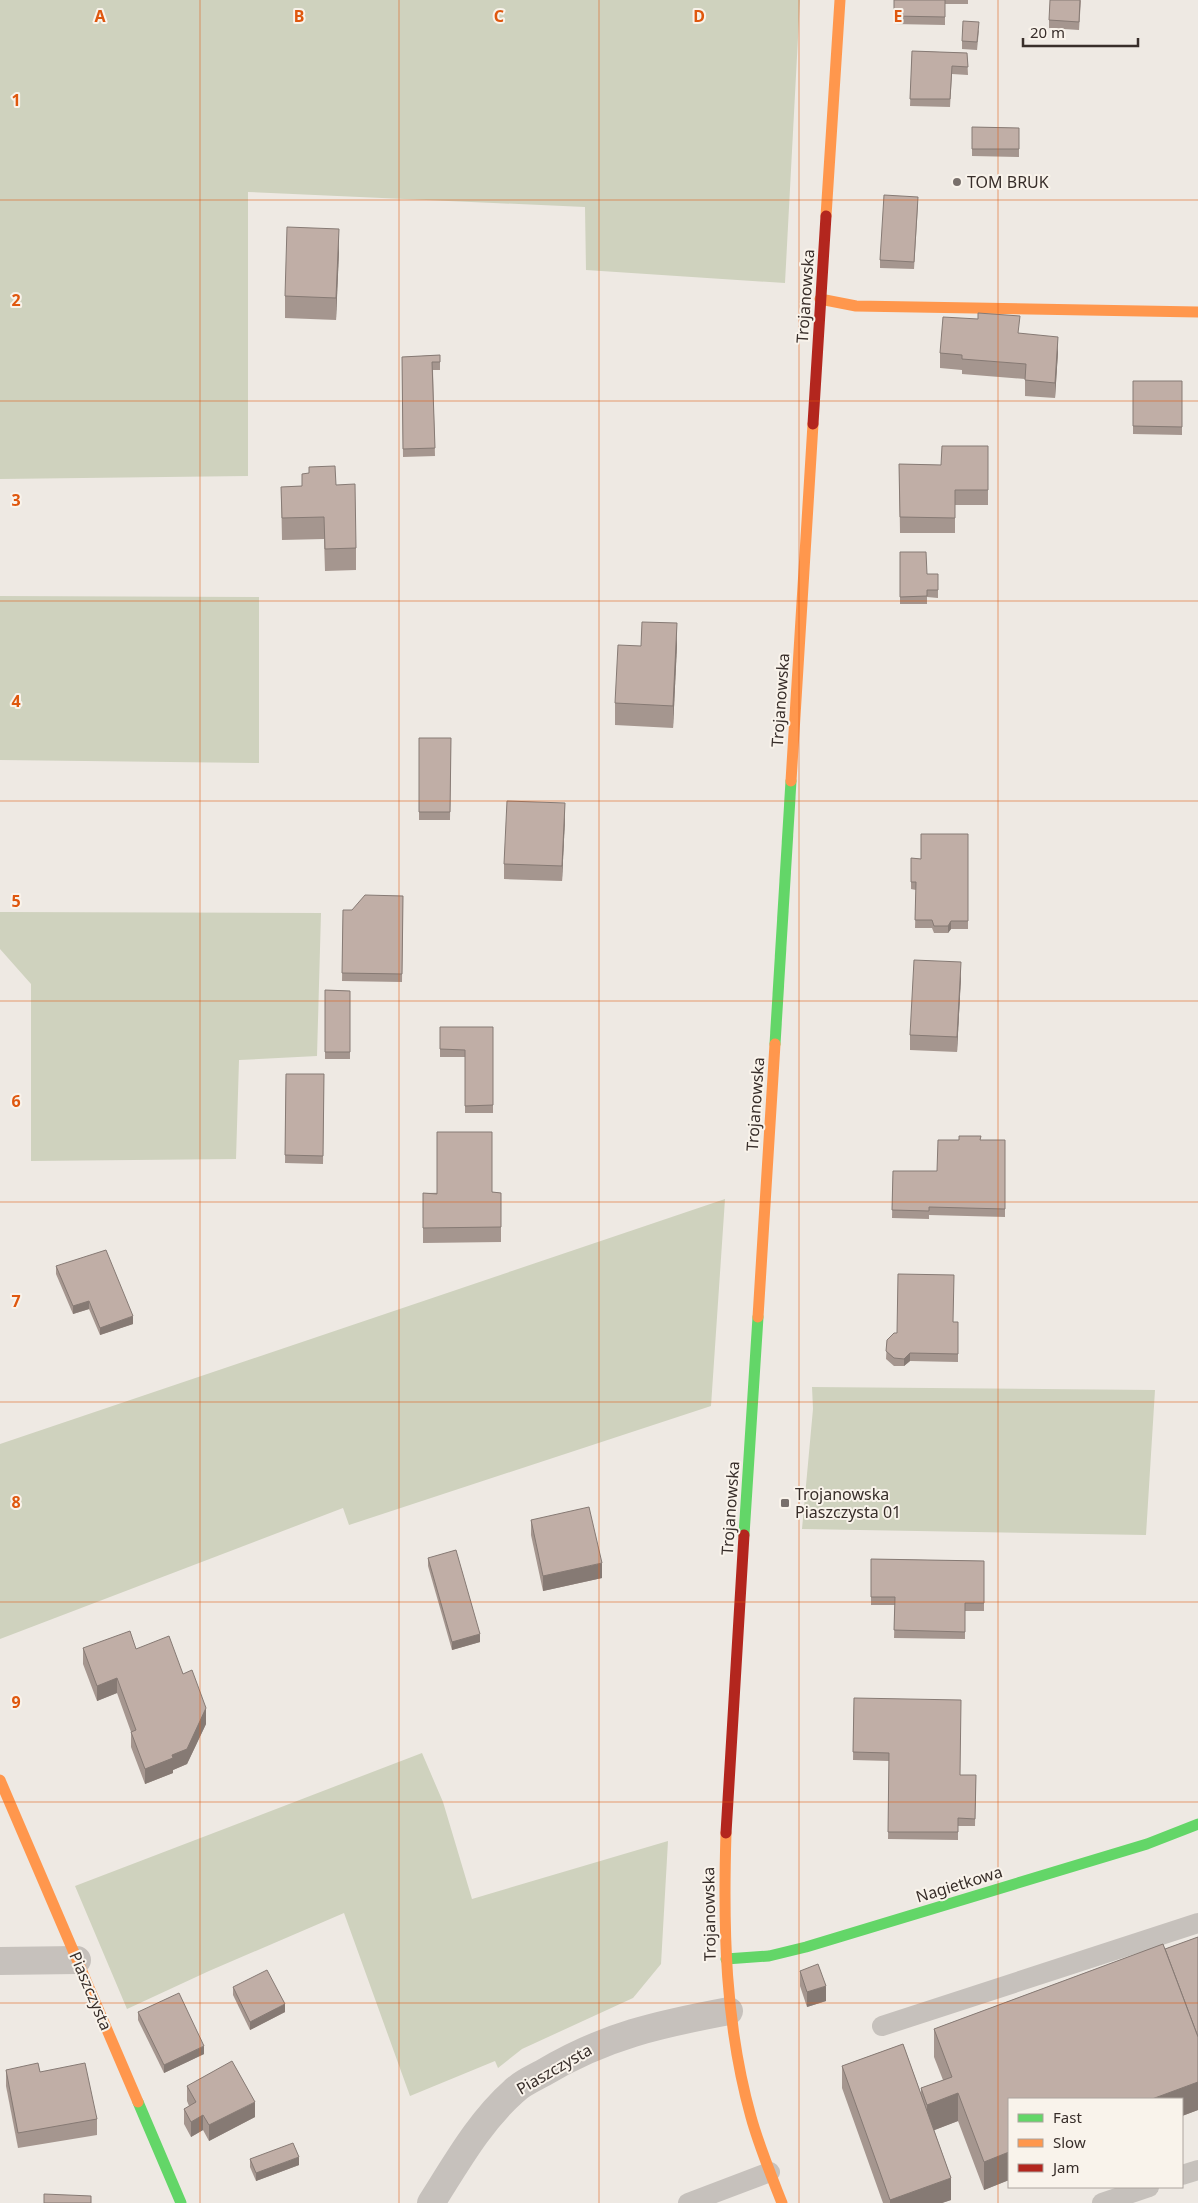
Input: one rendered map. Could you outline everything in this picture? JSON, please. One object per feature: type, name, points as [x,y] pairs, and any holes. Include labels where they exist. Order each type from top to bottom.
[{"type":"street","name":"Trojanowska","points":[[782,2203],[748,2107],[729,2011],[723,1918],[726,1822],[840,0]]},
{"type":"street","points":[[820,299],[856,306],[1198,312]]},
{"type":"street","name":"Piaszczysta","points":[[0,1780],[181,2203]]},
{"type":"street","name":"Nagietkowa","points":[[726,1959],[769,1956],[806,1947],[1148,1844],[1198,1824]]},
{"type":"street","points":[[0,1960],[77,1960]]},
{"type":"street","name":"Piaszczysta","points":[[431,2203],[480,2127],[515,2090],[555,2066],[598,2045],[653,2026],[729,2011]]},
{"type":"lane","points":[[882,2026],[1198,1923]]},
{"type":"lane","points":[[1183,2175],[1198,2170]]},
{"type":"lane","points":[[688,2203],[770,2172]]},
{"type":"lane","points":[[1102,2203],[1146,2188]]},
{"type":"green space","points":[[0,0],[800,0],[785,283],[586,270],[585,207],[248,192],[248,476],[0,479]]},
{"type":"green space","points":[[0,596],[259,597],[259,763],[0,760]]},
{"type":"green space","points":[[0,912],[321,913],[317,1056],[239,1060],[236,1159],[31,1161],[31,984],[0,949]]},
{"type":"green space","points":[[725,1199],[711,1406],[349,1525],[343,1508],[0,1639],[0,1444]]},
{"type":"green space","points":[[812,1387],[1155,1390],[1146,1535],[802,1529],[813,1409]]},
{"type":"green space","points":[[422,1753],[443,1802],[472,1899],[668,1841],[661,1964],[633,1998],[522,2049],[498,2068],[495,2061],[410,2096],[344,1913],[209,1971],[127,2009],[75,1886]]},
{"type":"building","points":[[894,0],[945,0],[945,17],[894,16]]},
{"type":"building","points":[[1050,0],[1080,0],[1079,22],[1049,20]]},
{"type":"building","points":[[963,21],[979,22],[977,42],[962,41]]},
{"type":"building","points":[[912,51],[967,53],[968,67],[952,66],[950,99],[910,99]]},
{"type":"building","points":[[972,127],[1019,128],[1019,149],[972,149]]},
{"type":"building","points":[[884,195],[918,197],[914,262],[880,260]]},
{"type":"building","points":[[287,227],[339,229],[336,298],[285,296]]},
{"type":"building","points":[[978,313],[1020,316],[1018,333],[1058,337],[1055,383],[1025,380],[1026,364],[962,359],[962,355],[940,353],[943,317],[978,319]]},
{"type":"building","points":[[440,355],[440,362],[432,362],[435,448],[403,449],[402,357]]},
{"type":"building","points":[[1133,381],[1182,381],[1182,427],[1133,426]]},
{"type":"building","points":[[942,446],[988,446],[988,490],[955,490],[955,518],[900,517],[899,464],[941,465]]},
{"type":"building","points":[[335,466],[336,485],[355,484],[356,548],[325,549],[324,517],[282,518],[281,487],[302,486],[302,474],[309,473],[309,467]]},
{"type":"building","points":[[900,552],[926,552],[927,574],[938,574],[938,590],[927,590],[927,596],[900,597]]},
{"type":"building","points":[[642,622],[677,623],[673,706],[615,703],[618,645],[641,646]]},
{"type":"building","points":[[419,738],[451,738],[450,812],[419,812]]},
{"type":"building","points":[[507,801],[565,803],[562,866],[504,864]]},
{"type":"building","points":[[921,834],[968,834],[968,921],[951,921],[948,926],[934,926],[932,920],[915,920],[916,882],[911,882],[911,858],[921,859]]},
{"type":"building","points":[[365,895],[403,896],[402,974],[342,973],[343,910],[352,910]]},
{"type":"building","points":[[914,960],[961,962],[957,1037],[910,1035]]},
{"type":"building","points":[[325,990],[350,991],[350,1052],[325,1052]]},
{"type":"building","points":[[440,1027],[493,1027],[493,1105],[465,1106],[465,1050],[440,1049]]},
{"type":"building","points":[[286,1074],[324,1074],[323,1156],[285,1155]]},
{"type":"building","points":[[437,1132],[492,1132],[492,1192],[501,1193],[501,1227],[423,1228],[423,1193],[437,1194]]},
{"type":"building","points":[[959,1136],[981,1136],[980,1140],[1005,1140],[1005,1209],[929,1207],[929,1211],[892,1210],[893,1171],[937,1171],[938,1140],[959,1140]]},
{"type":"building","points":[[106,1250],[133,1316],[100,1328],[89,1301],[73,1306],[56,1266]]},
{"type":"building","points":[[898,1274],[954,1275],[953,1322],[958,1322],[958,1354],[910,1353],[904,1359],[894,1358],[886,1351],[887,1340],[894,1333],[897,1333]]},
{"type":"building","points":[[589,1507],[602,1563],[543,1576],[531,1520]]},
{"type":"building","points":[[456,1550],[480,1634],[452,1642],[428,1558]]},
{"type":"building","points":[[871,1559],[984,1561],[984,1603],[965,1603],[965,1632],[894,1630],[895,1597],[871,1597]]},
{"type":"building","points":[[130,1631],[136,1649],[169,1636],[183,1674],[192,1670],[206,1708],[187,1749],[172,1755],[173,1758],[145,1769],[131,1732],[136,1730],[117,1678],[97,1686],[83,1648]]},
{"type":"building","points":[[854,1698],[961,1700],[960,1775],[976,1775],[975,1819],[958,1818],[958,1832],[888,1832],[889,1753],[853,1752]]},
{"type":"building","points":[[1198,1937],[1198,2037],[1165,1949]]},
{"type":"building","points":[[1163,1944],[1198,2037],[1198,2082],[1155,2098],[1008,2098],[1008,2152],[984,2162],[958,2093],[927,2105],[921,2088],[952,2077],[934,2029]]},
{"type":"building","points":[[818,1964],[826,1986],[807,1992],[800,1971]]},
{"type":"building","points":[[267,1970],[285,2004],[250,2022],[233,1987]]},
{"type":"building","points":[[179,1993],[204,2046],[164,2065],[138,2012]]},
{"type":"building","points":[[903,2044],[951,2178],[890,2200],[842,2066]]},
{"type":"building","points":[[232,2061],[255,2102],[209,2125],[203,2115],[191,2122],[184,2109],[196,2102],[187,2086]]},
{"type":"building","points":[[38,2063],[40,2072],[85,2063],[97,2119],[18,2133],[6,2070]]},
{"type":"building","points":[[293,2143],[299,2157],[256,2173],[250,2159]]},
{"type":"building","points":[[44,2194],[91,2196],[91,2203],[44,2203]]},
{"type":"traffic: fast","points":[[775,1044],[791,781]]},
{"type":"traffic: fast","points":[[744,1535],[758,1317]]},
{"type":"traffic: fast","points":[[726,1959],[769,1956],[806,1947],[1147,1844],[1198,1824]]},
{"type":"traffic: fast","points":[[138,2102],[181,2203]]},
{"type":"traffic: slow","points":[[826,216],[840,0]]},
{"type":"traffic: slow","points":[[820,299],[856,306],[1198,312]]},
{"type":"traffic: slow","points":[[791,781],[813,424]]},
{"type":"traffic: slow","points":[[758,1317],[775,1044]]},
{"type":"traffic: slow","points":[[0,1780],[138,2102]]},
{"type":"traffic: slow","points":[[726,1833],[726,1941],[731,2012],[736,2047],[742,2082],[754,2128],[782,2203]]},
{"type":"traffic: jam","points":[[813,424],[826,216]]},
{"type":"traffic: jam","points":[[726,1833],[744,1535]]},
{"type":"place","name":"TOM BRUK","points":[[957,182]]},
{"type":"place","name":"Trojanowska Piaszczysta 01","points":[[785,1503]]}]
